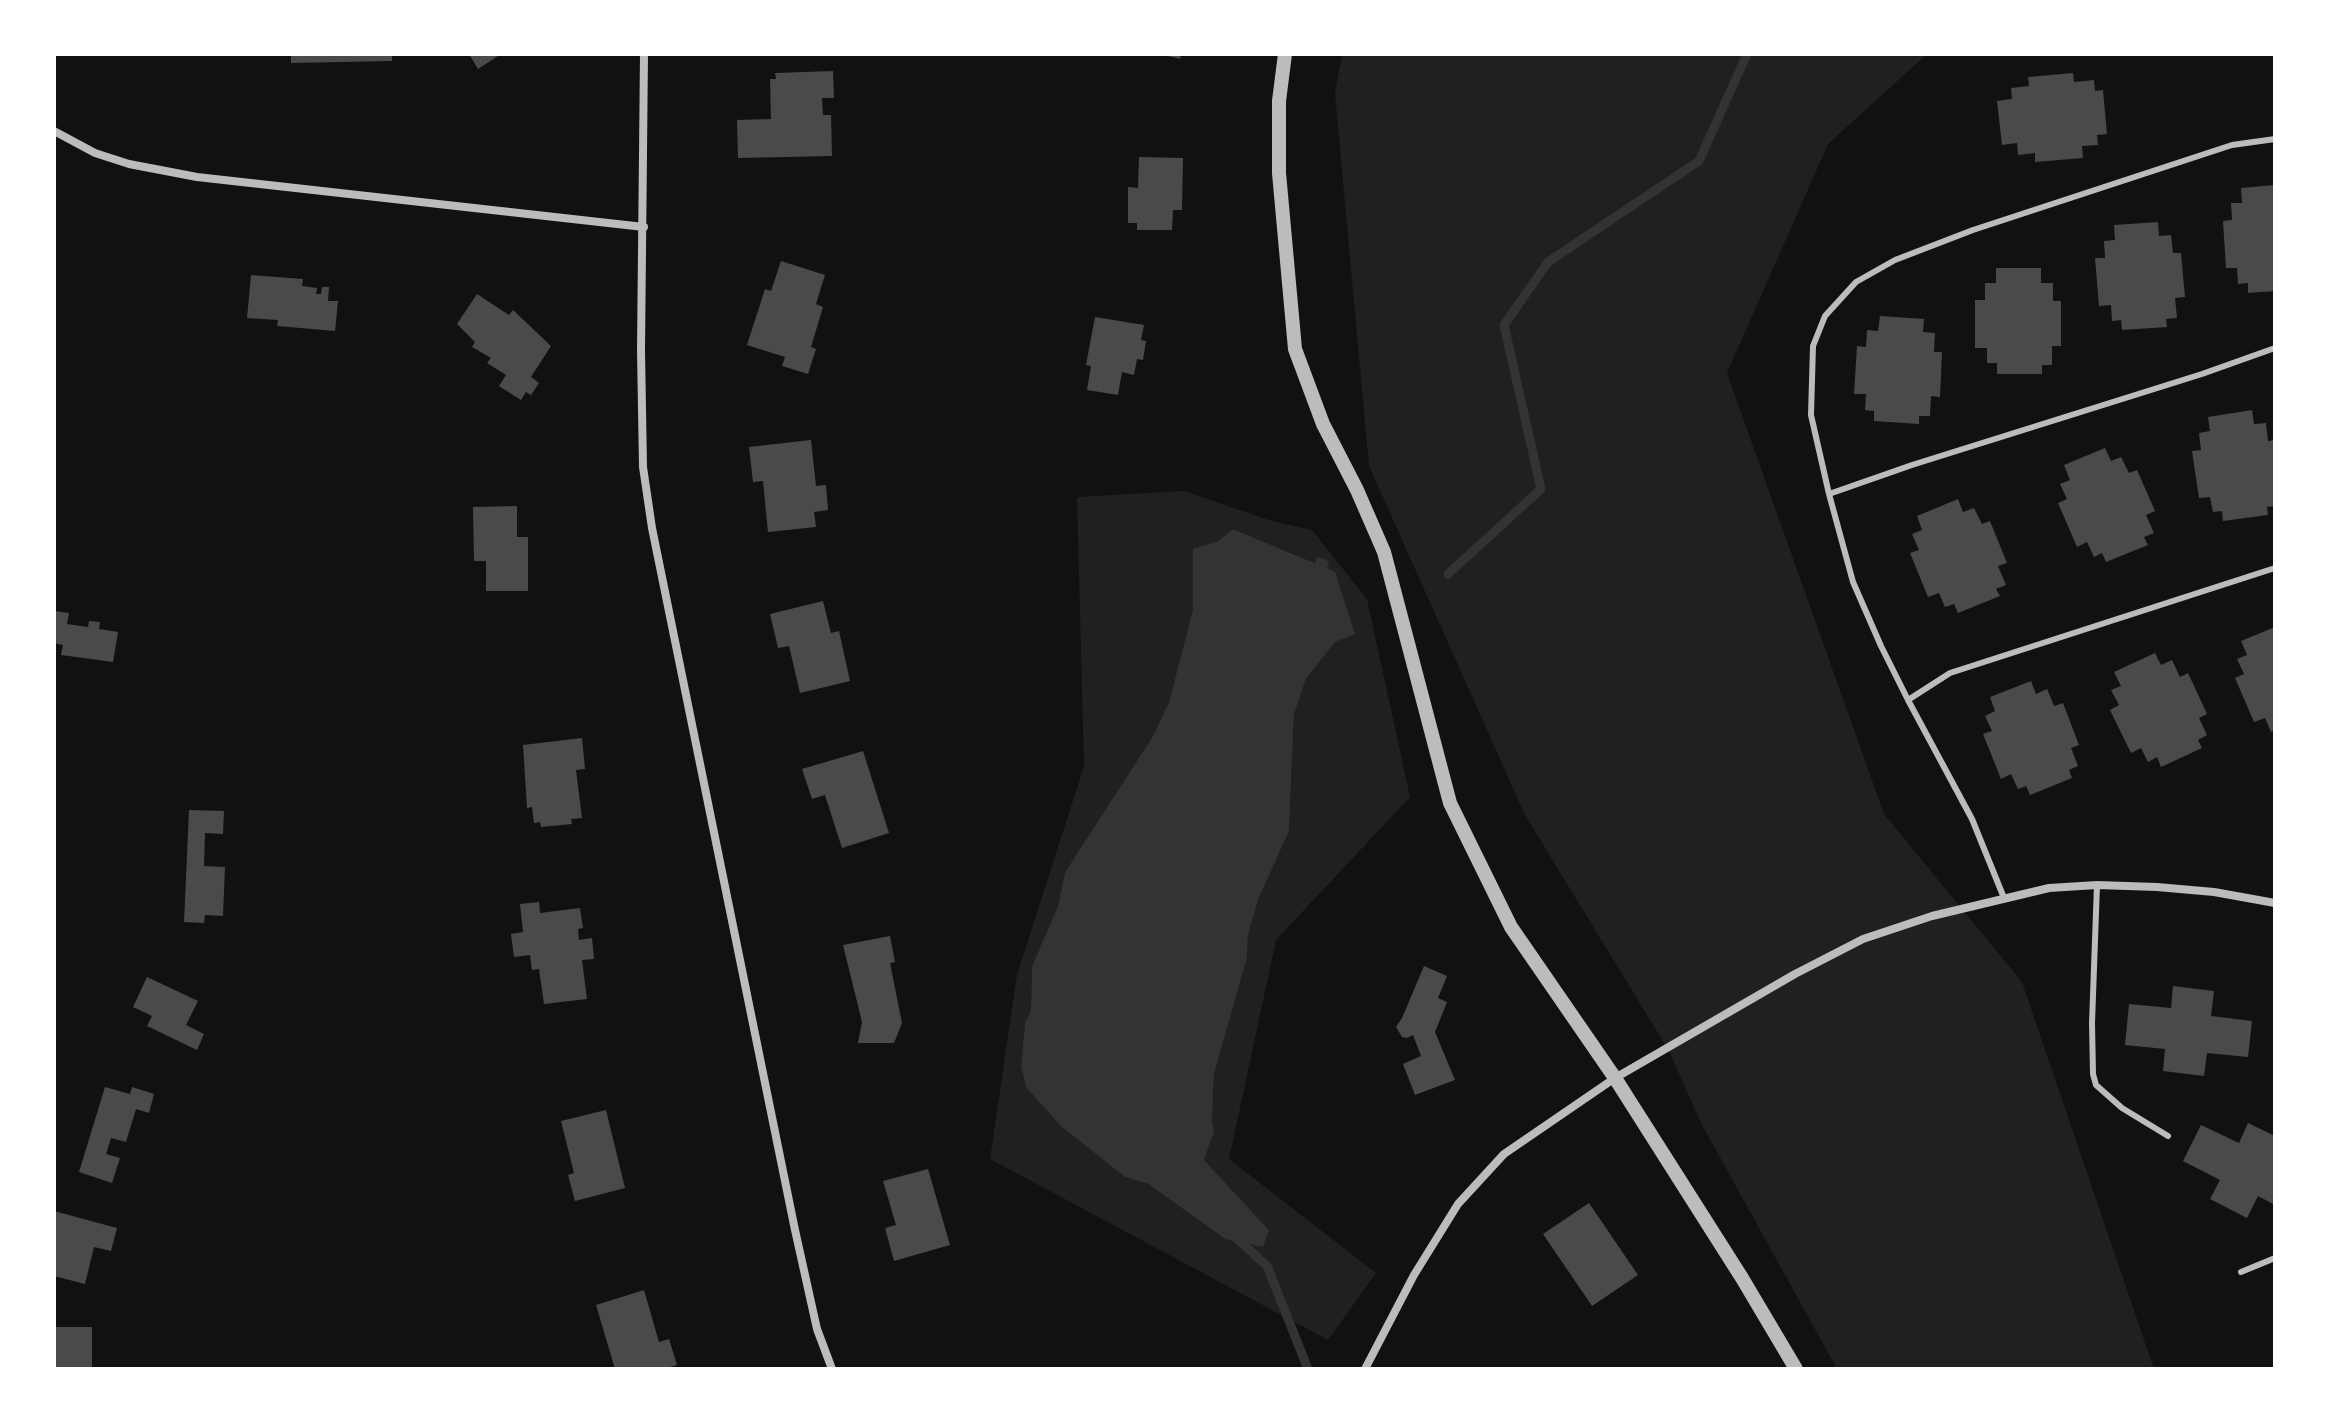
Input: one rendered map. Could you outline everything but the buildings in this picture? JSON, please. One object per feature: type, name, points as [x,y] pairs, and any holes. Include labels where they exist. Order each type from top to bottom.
[{"type":"street","points":[[644,54],[643,467],[652,528],[795,1230],[817,1329],[832,1369]]},
{"type":"street","points":[[1285,54],[1279,101],[1279,173],[1295,349],[1323,424],[1384,552],[1450,803],[1511,927],[1615,1078],[1796,1369]]},
{"type":"street","points":[[54,131],[95,153],[129,164],[197,177],[644,227]]},
{"type":"street","points":[[1365,1369],[1414,1275],[1458,1204],[1504,1154],[1615,1078],[1795,974],[1863,939],[1932,916],[2049,888],[2097,885],[2157,887],[2214,892],[2275,903]]},
{"type":"lane","points":[[2004,898],[1972,819],[1908,700],[1853,582],[1811,415],[1813,346],[1825,316],[1856,282],[1895,260],[1973,230],[2232,145],[2275,139]]},
{"type":"lane","points":[[1829,494],[2275,348]]},
{"type":"lane","points":[[1908,700],[1950,673],[2275,568]]},
{"type":"lane","points":[[2097,885],[2092,1023],[2096,1085],[2122,1108],[2168,1136]]},
{"type":"lane","points":[[2241,1272],[2275,1258]]},
{"type":"shaded area","points":[[1342,54],[1927,54],[1828,144],[1727,373],[1884,814],[2022,982],[2154,1369],[1837,1369],[1701,1123],[1669,1051],[1525,815],[1369,466],[1335,93]]},
{"type":"shaded area","points":[[1184,491],[1272,521],[1312,530],[1367,599],[1410,797],[1276,940],[1229,1159],[1376,1273],[1328,1340],[990,1159],[1017,975],[1084,766],[1077,497]],"holes":[[[1233,529],[1316,563],[1335,642],[1306,679],[1294,714],[1289,831],[1258,900],[1248,935],[1247,958],[1214,1074],[1214,1132],[1204,1160],[1269,1230],[1225,1239],[1148,1184],[1125,1177],[1026,1087],[1021,1067],[1025,1023],[1031,1011],[1032,966],[1058,906],[1065,872],[1153,736],[1169,702],[1193,609],[1193,549],[1218,541]]]},
{"type":"shaded area","points":[[1233,529],[1315,563],[1317,557],[1329,561],[1327,568],[1335,572],[1355,634],[1335,642],[1306,679],[1294,714],[1289,831],[1258,900],[1248,935],[1247,958],[1214,1074],[1214,1132],[1204,1160],[1269,1230],[1263,1247],[1225,1239],[1148,1184],[1125,1177],[1061,1126],[1026,1087],[1021,1067],[1025,1022],[1031,1011],[1032,966],[1058,906],[1065,872],[1153,736],[1169,702],[1193,609],[1193,549],[1218,541]]},
{"type":"waterway","points":[[1448,574],[1541,489],[1504,325],[1548,262],[1699,161],[1747,54]]},
{"type":"waterway","points":[[1233,1235],[1267,1266],[1308,1369]]}]
